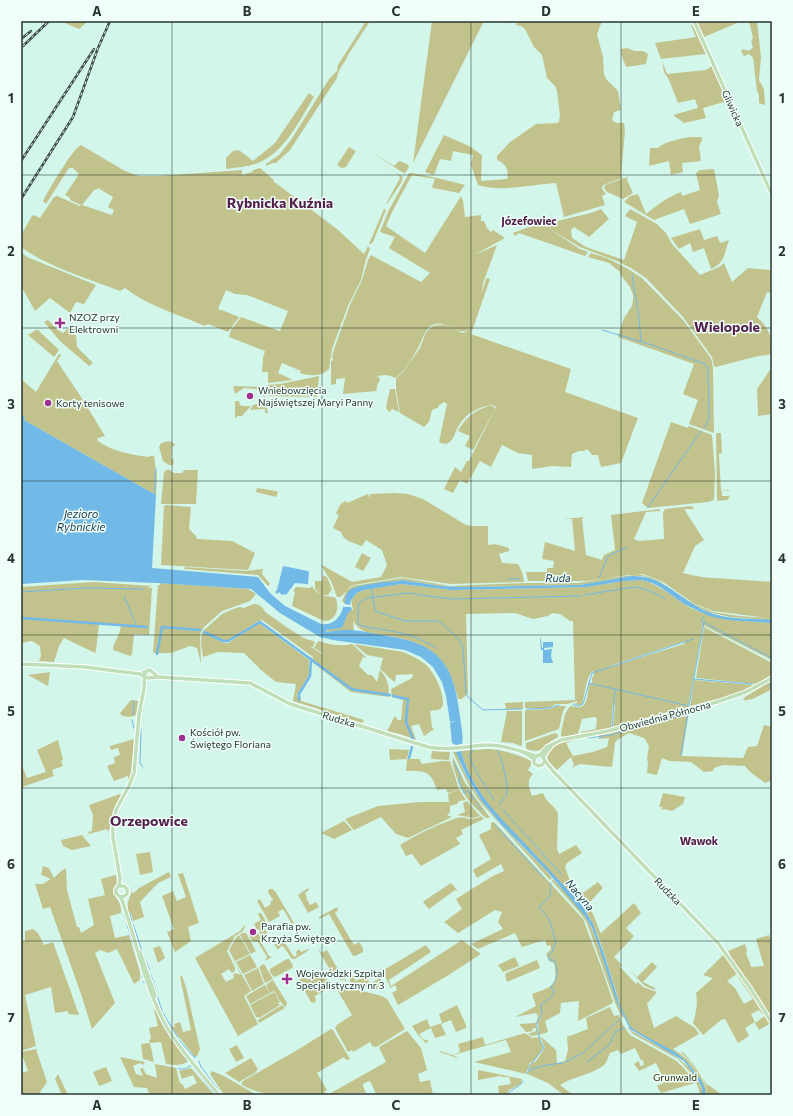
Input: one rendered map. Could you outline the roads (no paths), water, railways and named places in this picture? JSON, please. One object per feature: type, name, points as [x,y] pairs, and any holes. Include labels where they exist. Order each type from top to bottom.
[{"type":"main road","name":"Gliwicka","points":[[694,21],[772,195]]},
{"type":"main road","name":"Rudzka","points":[[21,664],[85,667],[147,676],[250,683],[296,706],[428,747],[454,749],[492,746],[515,749],[538,757],[536,765],[543,763],[552,770],[718,943],[750,988],[772,1023]]},
{"type":"main road","points":[[152,673],[149,670],[138,714],[133,775],[117,810],[113,824],[121,886],[127,890],[123,896],[126,910],[136,945],[149,976],[158,1008],[172,1034],[218,1095]]},
{"type":"main road","name":"Rudzka","points":[[152,673],[158,677]]},
{"type":"main road","points":[[147,676],[152,673]]},
{"type":"main road","name":"Obwiednia Północna","points":[[538,757],[554,743],[564,738],[608,731],[717,702],[746,692],[772,678]]},
{"type":"main road","points":[[538,757],[543,763]]},
{"type":"main road","points":[[121,886],[116,889],[116,893],[123,896]]},
{"type":"water","name":"Jezioro Rybnickie","points":[[21,414],[25,417],[24,420],[156,495],[152,568],[258,577],[270,593],[285,606],[321,624],[329,624],[338,618],[343,607],[351,607],[352,610],[348,613],[343,626],[341,628],[326,630],[327,632],[356,630],[405,639],[430,650],[447,667],[452,679],[459,710],[462,744],[456,745],[452,743],[450,723],[456,721],[450,722],[442,682],[433,667],[421,657],[405,650],[320,637],[280,613],[251,589],[83,580],[21,584]]},
{"type":"water","points":[[283,566],[308,571],[308,584],[295,583],[286,595],[282,595],[279,592],[277,594],[275,592],[277,590]]},
{"type":"water","points":[[631,576],[644,577],[660,582],[700,608],[716,615],[732,618],[772,620],[772,623],[727,620],[709,616],[684,604],[660,587],[642,580],[624,581],[586,587],[452,590],[401,584],[364,590],[357,593],[351,600],[350,605],[345,604],[347,593],[354,588],[402,580],[441,586],[461,587],[580,585]]},
{"type":"water","points":[[540,637],[542,648],[543,642],[553,642],[553,647],[544,648],[544,650],[552,649],[551,656],[553,663],[543,663],[543,650],[541,650]]},
{"type":"water","points":[[461,751],[472,779],[489,804],[582,905],[594,926],[619,1003],[630,1026],[636,1031],[675,1052],[686,1061],[701,1080],[705,1089],[705,1095],[702,1094],[702,1088],[698,1080],[684,1061],[630,1029],[616,1000],[598,944],[592,928],[585,916],[546,870],[500,823],[481,800],[467,777],[456,752]]},
{"type":"waterway","points":[[632,275],[639,318],[641,342]]},
{"type":"waterway","points":[[602,330],[649,344],[705,364],[708,368],[709,420],[704,428]]},
{"type":"waterway","points":[[648,507],[701,431]]},
{"type":"waterway","points":[[154,494],[156,469]]},
{"type":"waterway","points":[[599,578],[608,556],[627,547]]},
{"type":"waterway","points":[[509,579],[520,579]]},
{"type":"waterway","points":[[371,587],[375,611],[405,621],[440,622],[459,639],[463,647],[466,693],[468,697],[483,710],[521,709]]},
{"type":"waterway","points":[[584,595],[633,587],[642,588],[665,599]]},
{"type":"waterway","points":[[21,592],[86,588],[144,589]]},
{"type":"waterway","points":[[436,648],[409,635],[358,624],[359,603],[367,598],[408,593],[450,599],[581,596]]},
{"type":"waterway","points":[[124,596],[134,620]]},
{"type":"waterway","points":[[703,617],[701,621],[772,658]]},
{"type":"waterway","points":[[21,618],[147,627]]},
{"type":"waterway","points":[[135,622],[136,626]]},
{"type":"waterway","points":[[204,632],[223,641],[228,641],[260,622],[350,688],[390,695]]},
{"type":"waterway","points":[[689,706],[704,622]]},
{"type":"waterway","points":[[157,654],[162,627],[200,630]]},
{"type":"waterway","points":[[573,705],[579,706],[583,704],[592,673],[693,639]]},
{"type":"waterway","points":[[299,700],[299,694],[310,676],[311,659]]},
{"type":"waterway","points":[[693,679],[752,684]]},
{"type":"waterway","points":[[589,683],[689,706]]},
{"type":"waterway","points":[[612,728],[615,690]]},
{"type":"waterway","points":[[393,696],[408,699],[406,722],[413,739]]},
{"type":"waterway","points":[[133,715],[134,701]]},
{"type":"waterway","points":[[527,709],[549,708],[559,705]]},
{"type":"waterway","points":[[588,738],[611,735],[706,709]]},
{"type":"waterway","points":[[681,755],[688,713]]},
{"type":"waterway","points":[[132,720],[134,728]]},
{"type":"waterway","points":[[141,729],[140,763],[143,767]]},
{"type":"waterway","points":[[409,758],[412,747]]},
{"type":"waterway","points":[[473,750],[469,756],[478,775],[494,800]]},
{"type":"waterway","points":[[498,750],[499,755]]},
{"type":"waterway","points":[[500,757],[507,783],[506,796]]},
{"type":"waterway","points":[[454,762],[460,775],[459,782],[464,793],[468,791],[474,800]]},
{"type":"waterway","points":[[499,805],[504,798]]},
{"type":"waterway","points":[[476,803],[481,810]]},
{"type":"waterway","points":[[503,810],[562,875]]},
{"type":"waterway","points":[[495,825],[544,878]]},
{"type":"waterway","points":[[528,1070],[544,1048],[540,1040],[537,1022],[542,1014],[541,1005],[553,995],[554,990],[551,988],[556,980],[557,974],[554,960],[549,960],[549,955],[553,951],[553,947],[556,943],[549,919],[539,907],[550,896],[551,883]]},
{"type":"waterway","points":[[130,913],[132,922]]},
{"type":"waterway","points":[[124,914],[127,923]]},
{"type":"waterway","points":[[133,924],[150,970]]},
{"type":"waterway","points":[[127,925],[143,974],[142,977]]},
{"type":"waterway","points":[[151,975],[162,1011]]},
{"type":"waterway","points":[[143,982],[146,983],[152,1000]]},
{"type":"waterway","points":[[157,1012],[167,1032],[181,1051]]},
{"type":"waterway","points":[[163,1013],[178,1038]]},
{"type":"waterway","points":[[565,1062],[583,1053],[620,1019]]},
{"type":"waterway","points":[[587,1062],[609,1045],[616,1031],[625,1028]]},
{"type":"waterway","points":[[179,1040],[193,1056],[196,1057]]},
{"type":"waterway","points":[[182,1053],[187,1062]]},
{"type":"waterway","points":[[199,1061],[201,1067],[222,1095]]},
{"type":"waterway","points":[[527,1073],[538,1067],[563,1063]]},
{"type":"waterway","points":[[190,1066],[192,1066],[215,1095]]},
{"type":"waterway","points":[[178,1069],[185,1069],[190,1066]]},
{"type":"waterway","points":[[507,1095],[523,1081]]},
{"type":"railway","points":[[23,46],[49,21]]},
{"type":"railway","points":[[21,199],[73,117],[98,48],[110,21]]},
{"type":"railway","points":[[21,39],[31,31]]},
{"type":"railway","points":[[21,161],[94,49]]},
{"type":"place","name":"NZOZ przy Elektrowni","points":[[60,323]]},
{"type":"place","name":"Wniebowzięcia Najświętszej Maryi Panny","points":[[250,396]]},
{"type":"place","name":"Korty tenisowe","points":[[48,403]]},
{"type":"place","name":"Kościół pw. Świętego Floriana","points":[[182,738]]},
{"type":"place","name":"Parafia pw. Krzyża Świętego","points":[[253,932]]},
{"type":"place","name":"Wojewódzki Szpital Specjalistyczny nr 3","points":[[287,979]]},
{"type":"district","name":"Rybnicka Kuźnia","points":[[280,203]]},
{"type":"district","name":"Józefowiec","points":[[529,221]]},
{"type":"district","name":"Wielopole","points":[[727,327]]},
{"type":"district","name":"Orzepowice","points":[[149,821]]},
{"type":"district","name":"Wawok","points":[[699,841]]},
{"type":"water label","name":"Ruda","points":[[558,578]]},
{"type":"water label","name":"Nacyna","points":[[580,895]]},
{"type":"park label","name":"Grunwald","points":[[675,1077]]}]
